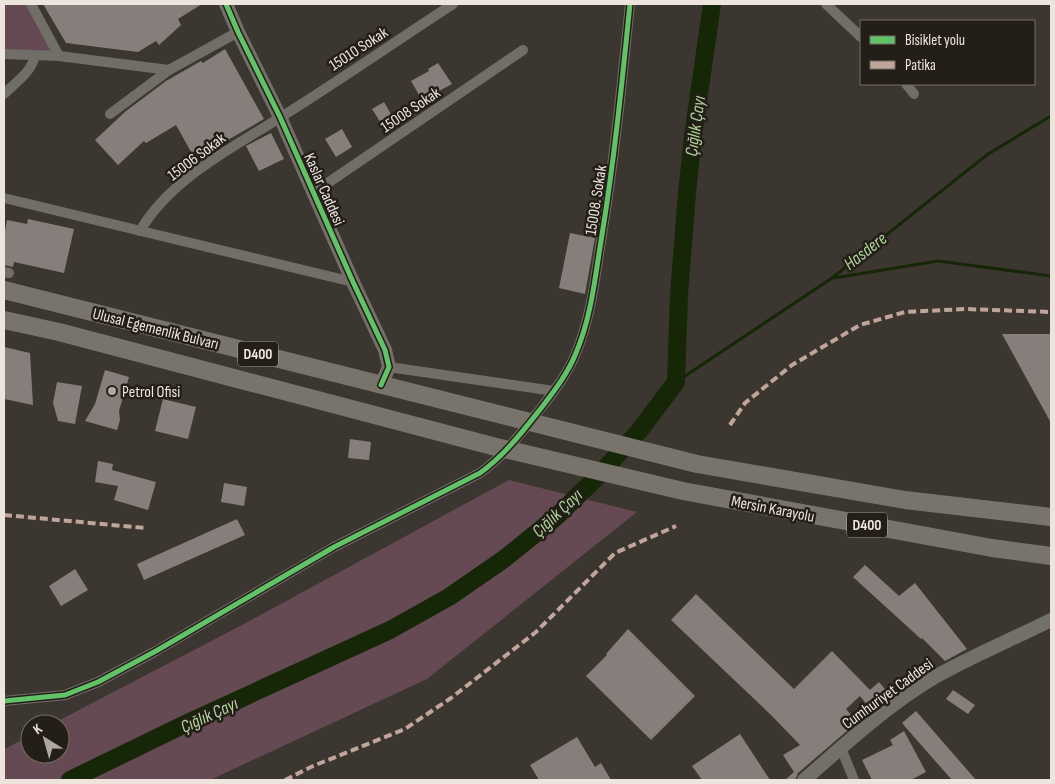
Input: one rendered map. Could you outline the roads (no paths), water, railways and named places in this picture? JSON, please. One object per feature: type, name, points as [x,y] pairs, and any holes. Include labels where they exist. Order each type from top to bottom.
[{"type":"highway","name":"Ulusal Egemenlik Bulvarı","points":[[5,278],[381,385],[512,417]]},
{"type":"highway","name":"Ulusal Egemenlik Bulvarı","points":[[4,320],[78,337],[496,447]]},
{"type":"highway","name":"Mersin Karayolu","points":[[512,417],[697,464],[905,500],[1051,517]]},
{"type":"highway","name":"Mersin Karayolu","points":[[496,447],[684,491],[982,546],[1051,556]]},
{"type":"street","points":[[32,4],[59,56]]},
{"type":"street","name":"Kaslar Caddesi","points":[[226,4],[385,350],[389,367]]},
{"type":"street","name":"15010 Sokak","points":[[280,118],[453,4]]},
{"type":"street","name":"15008. Sokak","points":[[4,701],[64,694],[98,682],[156,651],[334,546],[480,473],[506,451],[554,391],[577,352],[592,294],[611,181],[630,4]]},
{"type":"street","points":[[826,4],[860,37]]},
{"type":"street","points":[[110,114],[169,70],[238,32]]},
{"type":"street","name":"15008 Sokak","points":[[313,193],[523,50]]},
{"type":"street","points":[[4,54],[59,56],[169,70]]},
{"type":"street","points":[[4,94],[31,67],[35,55]]},
{"type":"street","points":[[907,85],[914,94]]},
{"type":"street","name":"15006 Sokak","points":[[140,231],[155,209],[186,180],[248,136],[280,118]]},
{"type":"street","points":[[4,198],[353,282]]},
{"type":"street","points":[[381,385],[389,367],[554,391]]},
{"type":"street","name":"Cumhuriyet Caddesi","points":[[804,780],[898,702],[935,677],[1051,620]]},
{"type":"street","points":[[841,748],[854,780]]},
{"type":"waterway","name":"Çığlık Çayı","points":[[70,780],[181,726],[390,630],[449,597],[504,559],[556,517],[599,475],[640,430],[676,382],[679,294],[687,193],[693,136],[712,4]]},
{"type":"waterway","name":"Hasdere","points":[[676,382],[832,278],[988,154],[1051,116]]},
{"type":"waterway","points":[[834,278],[938,261],[1051,276]]},
{"type":"place","name":"Petrol Ofisi","points":[[112,391]]}]
